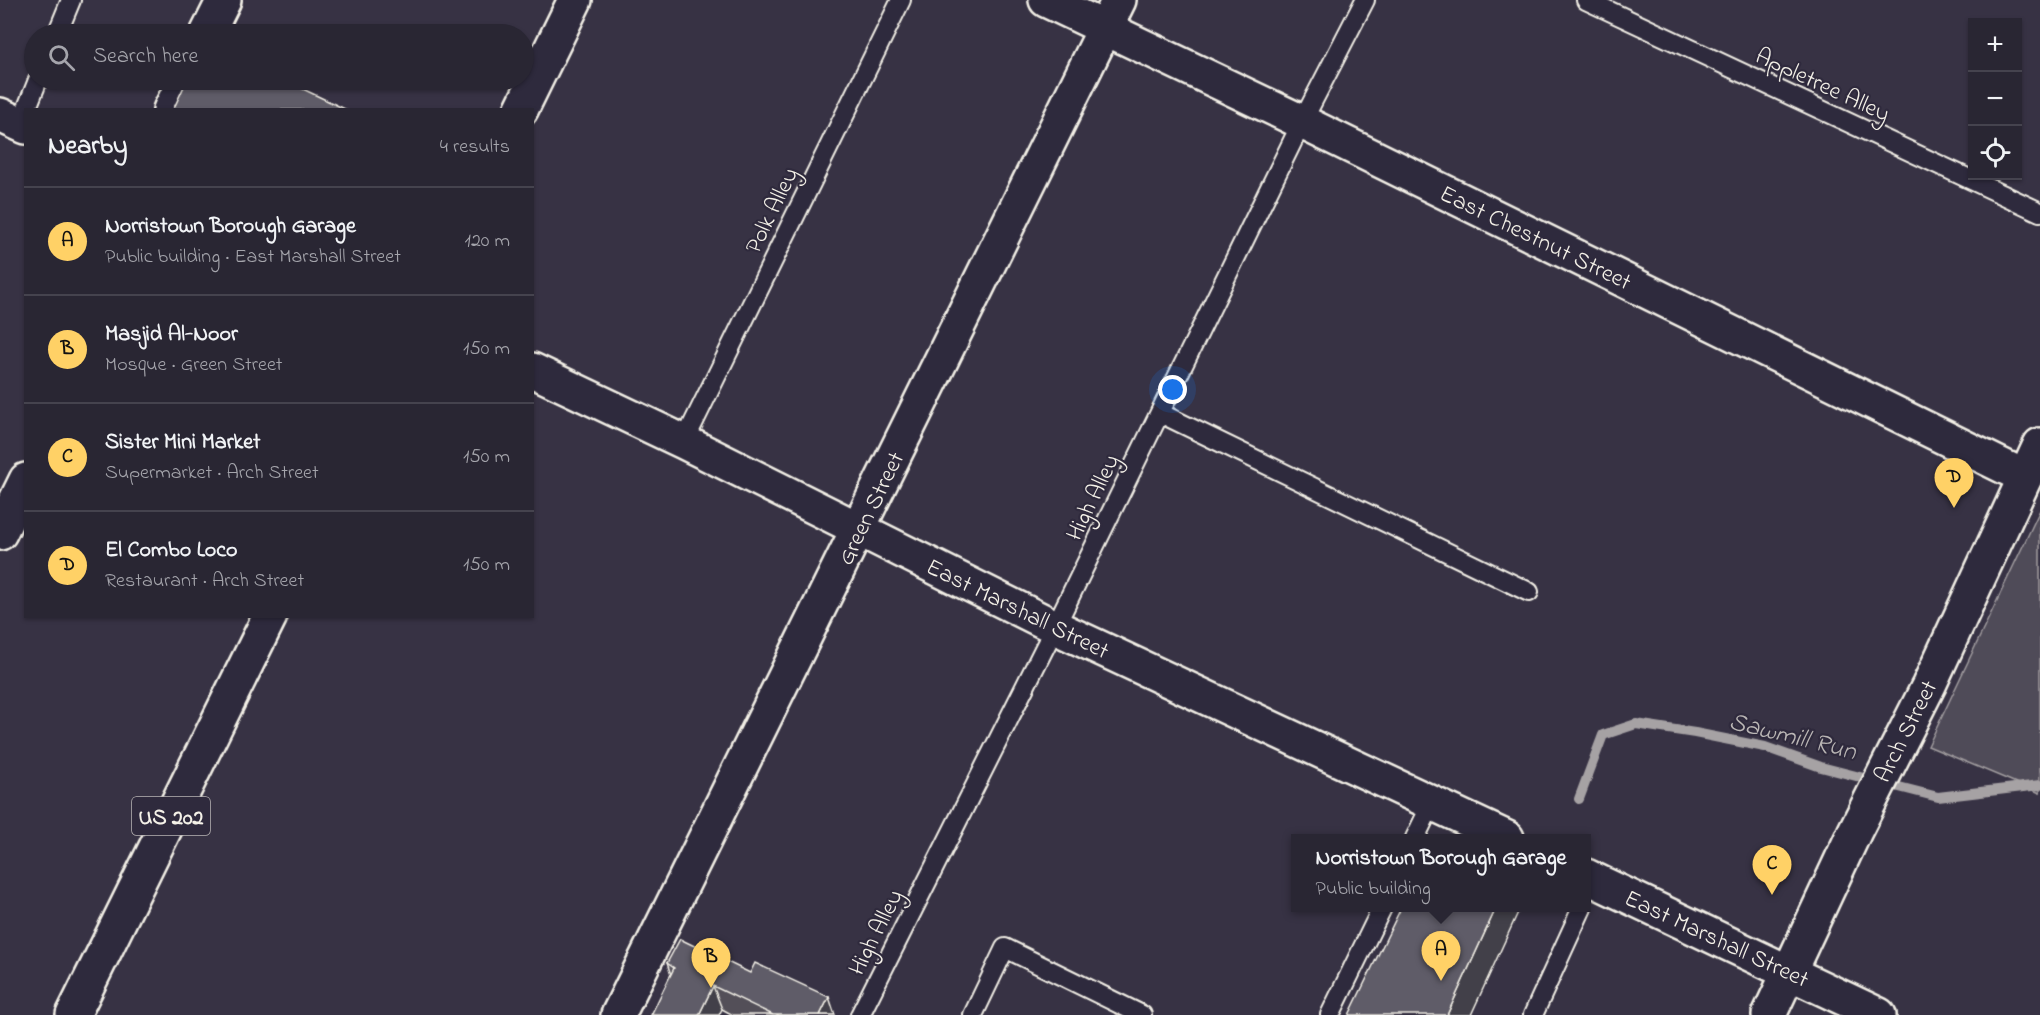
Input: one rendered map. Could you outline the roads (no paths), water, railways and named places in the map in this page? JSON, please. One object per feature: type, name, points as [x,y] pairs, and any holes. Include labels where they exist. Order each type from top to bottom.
[{"type":"main road","points":[[212,24],[224,0]]},
{"type":"main road","points":[[534,84],[575,0]]},
{"type":"main road","name":"East Chestnut Street","points":[[1046,0],[1112,14],[1302,122],[2025,477]]},
{"type":"main road","name":"Green Street","points":[[618,1015],[859,531],[1112,14]]},
{"type":"main road","points":[[171,108],[180,90]]},
{"type":"main road","points":[[522,108],[531,90]]},
{"type":"main road","name":"East Marshall Street","points":[[534,371],[684,442],[1056,627],[1498,834]]},
{"type":"main road","name":"Arch Street","points":[[1769,1015],[2040,446]]},
{"type":"main road","points":[[0,533],[24,484]]},
{"type":"main road","name":"US 202","points":[[73,1015],[269,618]]},
{"type":"main road","name":"East Marshall Street","points":[[1591,892],[1788,972],[1879,1015]]},
{"type":"lane","points":[[61,24],[71,0]]},
{"type":"lane","name":"Polk Alley","points":[[684,442],[901,0]]},
{"type":"lane","name":"High Alley","points":[[860,1015],[1056,627],[1302,122],[1365,0]]},
{"type":"lane","name":"Appletree Alley","points":[[1586,0],[2040,212]]},
{"type":"lane","points":[[19,117],[33,90]]},
{"type":"lane","points":[[1160,413],[1528,592]]},
{"type":"lane","points":[[1417,834],[1432,803]]},
{"type":"lane","points":[[1330,1015],[1380,912]]},
{"type":"lane","points":[[1533,1015],[1577,912]]},
{"type":"lane","points":[[973,1015],[1005,948],[1142,1015]]},
{"type":"waterway","name":"Sawmill Run","points":[[1579,799],[1603,735],[1636,724],[1765,747],[1821,767],[1938,797],[2040,785]]},
{"type":"place","name":"El Combo Loco","points":[[1954,508]]},
{"type":"place","name":"Sister Mini Market","points":[[1772,895]]},
{"type":"place","name":"Norristown Borough Garage","points":[[1441,981]]},
{"type":"place","name":"Masjid Al-Noor","points":[[711,988]]}]
